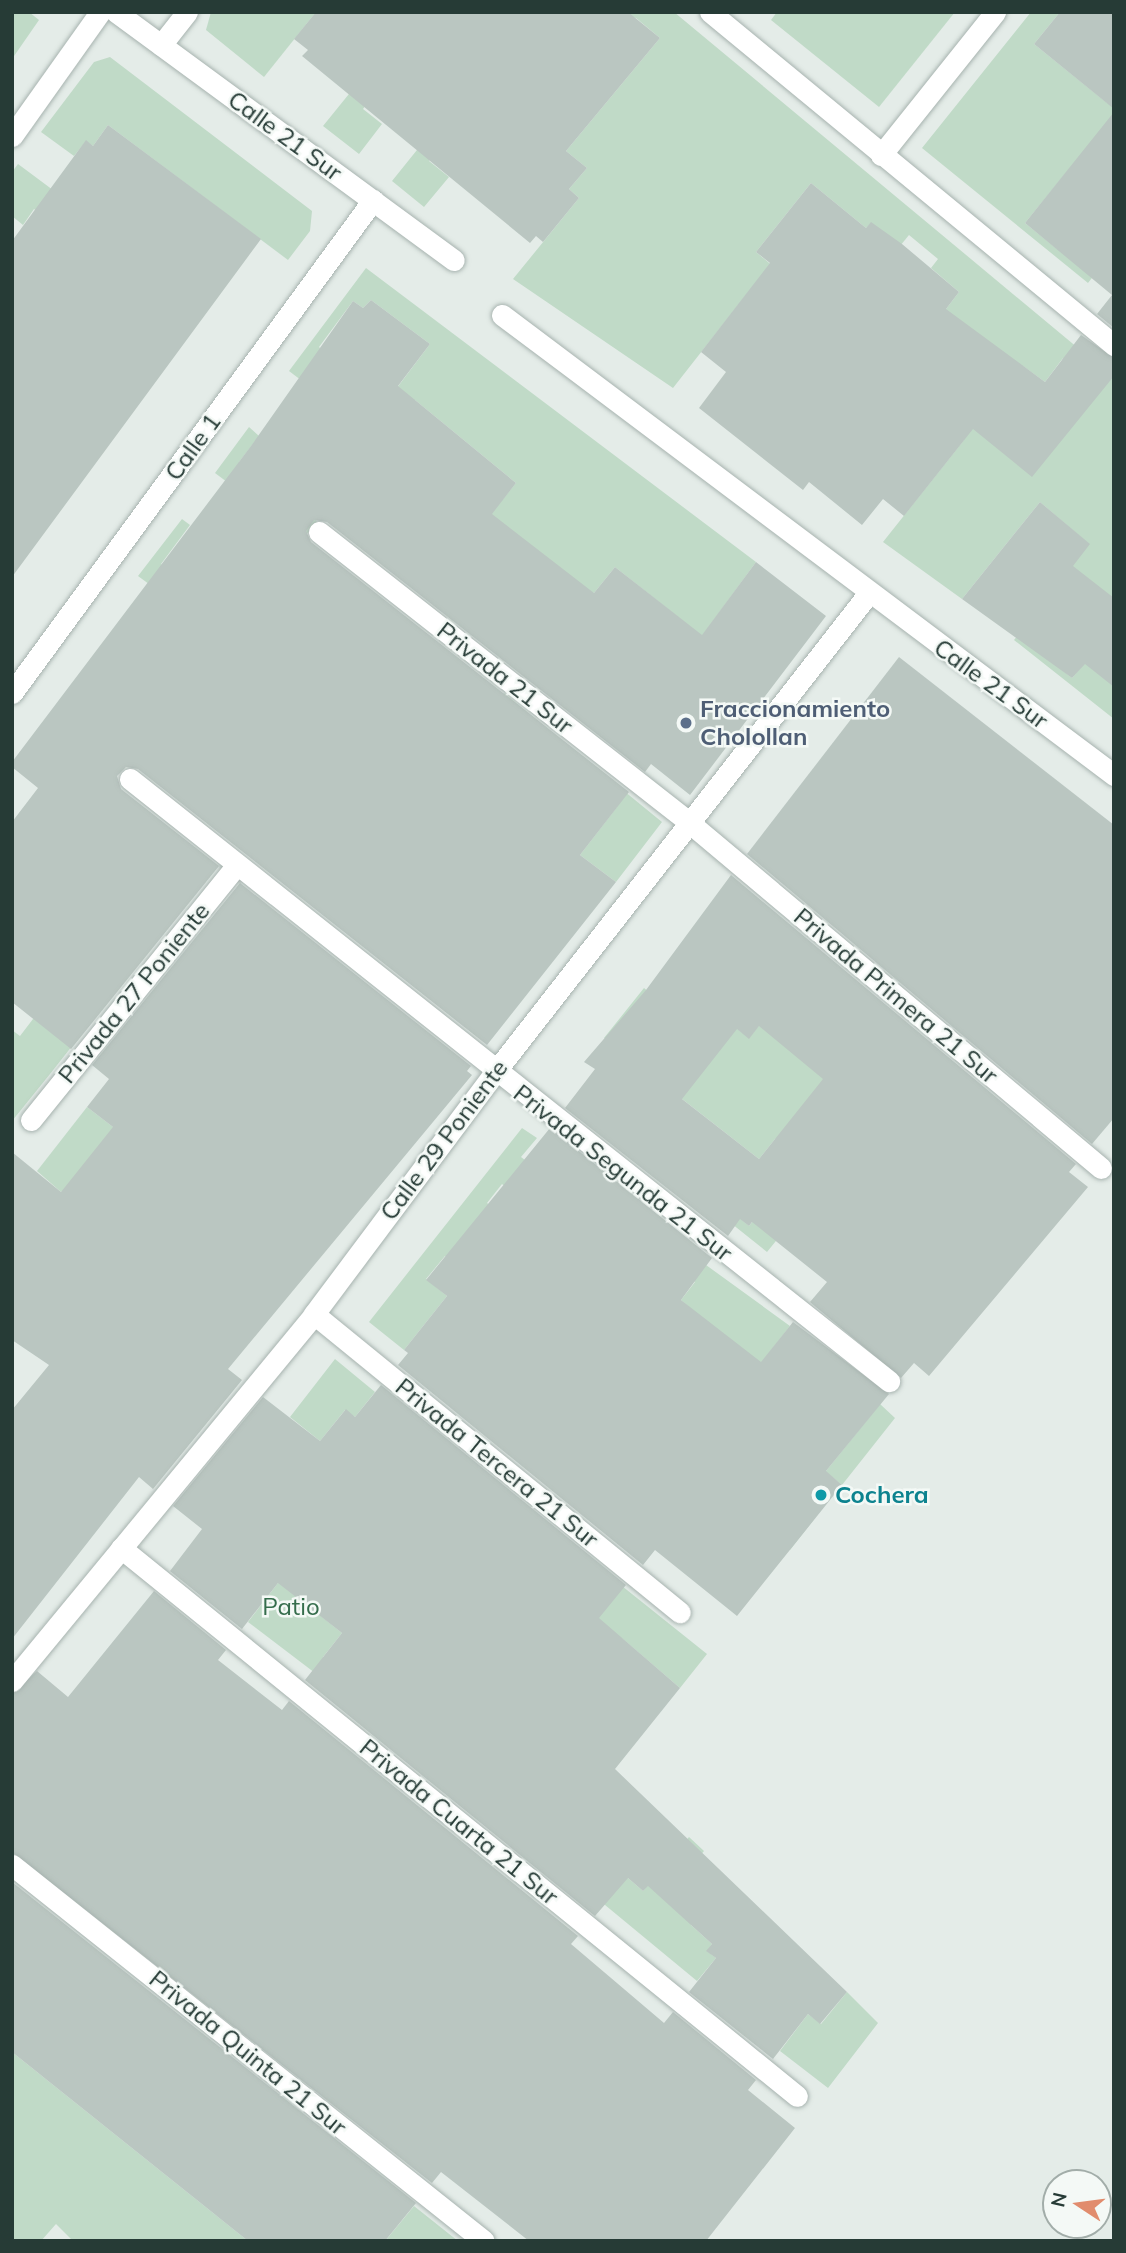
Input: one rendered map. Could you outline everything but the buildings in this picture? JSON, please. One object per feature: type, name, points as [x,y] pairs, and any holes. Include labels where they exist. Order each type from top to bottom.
[{"type":"street","points":[[12,136],[100,12]]},
{"type":"street","name":"Calle 21 Sur","points":[[116,12],[143,20],[161,45],[454,260]]},
{"type":"street","points":[[161,45],[187,12]]},
{"type":"street","points":[[710,12],[1114,345]]},
{"type":"street","points":[[881,155],[995,12]]},
{"type":"street","name":"Calle 1","points":[[12,693],[373,200]]},
{"type":"street","name":"Calle 21 Sur","points":[[502,315],[868,594],[1114,775]]},
{"type":"street","name":"Privada 21 Sur","points":[[319,532],[691,824]]},
{"type":"street","name":"Calle 29 Poniente","points":[[12,1681],[314,1314],[495,1072],[868,594]]},
{"type":"street","name":"Privada Segunda 21 Sur","points":[[130,779],[495,1072],[889,1381]]},
{"type":"street","name":"Privada Primera 21 Sur","points":[[691,824],[1101,1168]]},
{"type":"street","name":"Privada 27 Poniente","points":[[31,1120],[236,865]]},
{"type":"street","name":"Privada Tercera 21 Sur","points":[[314,1314],[680,1612]]},
{"type":"street","name":"Privada Cuarta 21 Sur","points":[[121,1548],[797,2096]]},
{"type":"street","name":"Privada Quinta 21 Sur","points":[[12,1865],[484,2241]]},
{"type":"green space","points":[[12,12],[29,12],[39,20],[12,59]]},
{"type":"green space","points":[[211,12],[316,12],[264,77],[206,30]]},
{"type":"green space","points":[[601,12],[674,12],[1114,378],[1114,598],[1052,662],[1072,678],[1114,629],[1114,719],[1014,640],[1089,544],[1040,502],[962,599],[883,542],[964,440],[749,291],[673,388],[513,279],[579,198],[569,189],[587,168],[566,151],[660,38],[636,18]],"holes":[[[811,183],[866,228],[871,223],[900,246],[909,235],[938,259],[931,268],[959,292],[946,309],[810,297],[756,252]],[[1063,358],[1032,476],[1023,366],[1045,382]]]},
{"type":"green space","points":[[777,12],[955,12],[879,107],[771,20]]},
{"type":"green space","points":[[1031,12],[1060,12],[1034,44],[1107,103],[1114,96],[1114,114],[1025,223],[1057,249],[1078,223],[1112,252],[1088,283],[922,148]]},
{"type":"green space","points":[[110,57],[312,211],[310,231],[288,260],[108,125],[93,146],[86,141],[74,156],[41,132],[94,62]]},
{"type":"green space","points":[[353,89],[368,102],[363,109],[382,124],[359,154],[323,126]]},
{"type":"green space","points":[[421,145],[434,155],[429,161],[449,177],[424,207],[392,181]]},
{"type":"green space","points":[[18,164],[57,193],[41,214],[34,209],[23,225],[12,216],[12,172]]},
{"type":"green space","points":[[366,268],[756,562],[702,636],[615,567],[594,593],[460,552],[516,483],[415,400],[381,441],[289,371]],"holes":[[[371,300],[430,344],[381,409],[319,347],[353,301],[363,308]]]},
{"type":"green space","points":[[249,427],[259,436],[239,462],[317,521],[303,539],[215,473]]},
{"type":"green space","points":[[182,519],[190,525],[161,564],[186,583],[172,601],[138,576]]},
{"type":"green space","points":[[504,693],[662,822],[616,882],[580,855],[617,807],[428,789]]},
{"type":"green space","points":[[128,975],[12,1121],[12,1030],[20,1036],[33,1019]]},
{"type":"green space","points":[[644,988],[677,1015],[731,1024],[749,1038],[771,1010],[873,1121],[775,1139],[759,1159],[604,1038]]},
{"type":"green space","points":[[87,1107],[134,1143],[61,1192],[37,1171]]},
{"type":"green space","points":[[522,1128],[537,1138],[521,1157],[546,1176],[525,1203],[502,1184],[487,1203],[512,1222],[556,1314],[826,1471],[880,1404],[895,1418],[842,1485],[826,1472],[799,1505],[815,1518],[790,1550],[445,1256],[426,1279],[447,1296],[404,1350],[369,1322]]},
{"type":"green space","points":[[774,1195],[797,1215],[767,1252],[717,1212],[723,1204],[749,1226]]},
{"type":"green space","points":[[684,1249],[790,1326],[758,1367],[681,1300],[695,1282],[673,1264]]},
{"type":"green space","points":[[335,1359],[375,1392],[355,1417],[345,1410],[320,1441],[290,1417]]},
{"type":"green space","name":"Patio","points":[[291,1566],[330,1597],[317,1613],[342,1633],[323,1657],[336,1689],[248,1622]]},
{"type":"green space","points":[[597,1566],[707,1654],[680,1688],[623,1639],[594,1624]]},
{"type":"green space","points":[[689,1837],[704,1851],[687,1871],[691,1925],[712,1944],[707,1951],[716,1958],[697,1981],[576,1881],[628,1878],[643,1891]]},
{"type":"green space","points":[[847,1992],[878,2023],[828,2088],[780,2051],[808,2014],[821,2024]]},
{"type":"green space","points":[[12,2052],[248,2241],[73,2241],[56,2224],[41,2241],[12,2241]]},
{"type":"green space","points":[[414,2206],[458,2241],[386,2240]]},
{"type":"place","name":"Fraccionamiento Cholollan","points":[[686,723]]},
{"type":"place","name":"Cochera","points":[[821,1495]]}]
